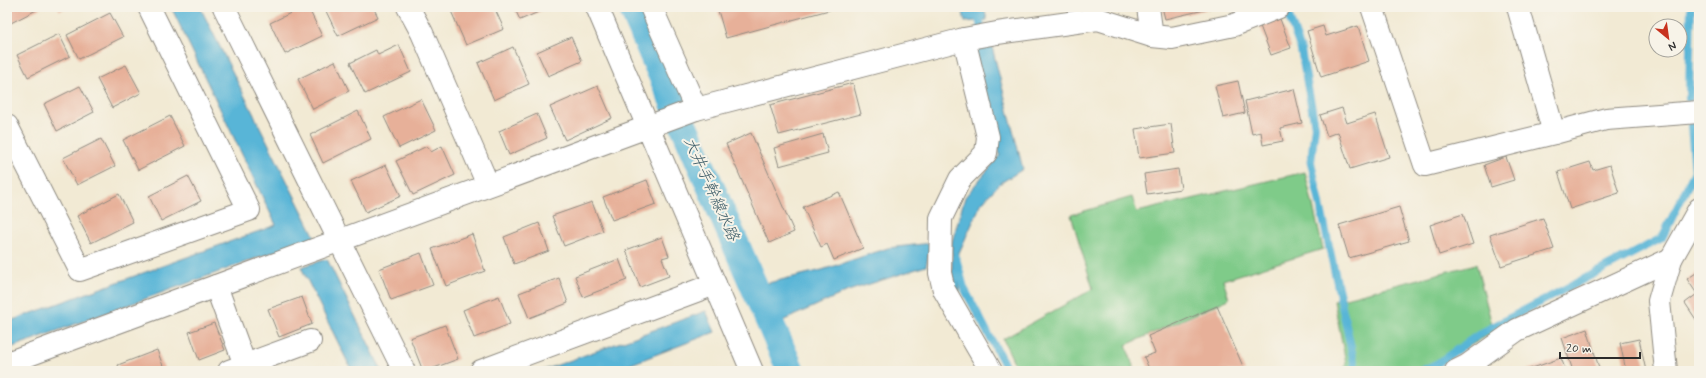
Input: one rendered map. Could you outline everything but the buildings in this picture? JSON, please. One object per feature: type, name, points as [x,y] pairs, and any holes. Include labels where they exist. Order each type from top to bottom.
[{"type":"street","points":[[7,126],[80,270],[249,210],[149,7]]},
{"type":"street","points":[[224,7],[404,371]]},
{"type":"street","points":[[408,7],[422,33],[488,185]]},
{"type":"street","points":[[597,7],[658,124],[715,284],[752,371]]},
{"type":"street","points":[[651,7],[696,109]]},
{"type":"street","points":[[1148,7],[1152,36]]},
{"type":"street","points":[[7,363],[696,109],[964,39],[997,33],[1098,19],[1152,36],[1172,38],[1234,25],[1279,7]]},
{"type":"street","points":[[1372,7],[1426,164],[1606,119],[1699,112]]},
{"type":"street","points":[[1518,7],[1554,133]]},
{"type":"street","points":[[964,39],[988,137],[986,153],[960,179],[941,218],[940,273],[944,290],[991,371]]},
{"type":"street","points":[[1666,371],[1659,301],[1671,259],[1699,209]]},
{"type":"street","points":[[1456,371],[1468,365],[1517,330],[1671,259]]},
{"type":"street","points":[[481,371],[715,284]]},
{"type":"street","points":[[216,286],[237,368],[310,341]]},
{"type":"green space","points":[[1305,172],[1323,249],[1223,280],[1229,299],[1126,345],[1135,371],[1018,371],[1003,339],[1093,289],[1071,215],[1132,197],[1137,212]]},
{"type":"green space","points":[[1476,264],[1494,332],[1426,371],[1344,371],[1346,363],[1334,301]]},
{"type":"water","points":[[171,7],[200,7],[315,237],[7,349],[7,322],[276,225]]},
{"type":"water","points":[[962,7],[984,7],[987,20],[965,22]]},
{"type":"water","points":[[991,43],[1023,169],[999,184],[981,204],[958,255],[959,292],[952,285],[952,242],[965,197],[1000,155],[974,48]]},
{"type":"water","points":[[931,243],[926,266],[848,291],[780,322],[764,284],[822,270],[888,248]]},
{"type":"water","points":[[327,259],[382,371],[352,371],[301,267]]},
{"type":"water","points":[[706,311],[715,332],[613,371],[541,371]]},
{"type":"waterway","name":"大井手幹線水路","points":[[632,7],[791,371]]},
{"type":"waterway","points":[[976,7],[983,35]]},
{"type":"waterway","points":[[1689,98],[1691,7]]},
{"type":"waterway","points":[[1288,14],[1301,50],[1315,126],[1311,162],[1356,371]]},
{"type":"waterway","points":[[1421,371],[1438,363],[1481,333],[1662,238],[1695,171],[1691,126]]},
{"type":"waterway","points":[[956,258],[964,288],[1008,371]]}]
